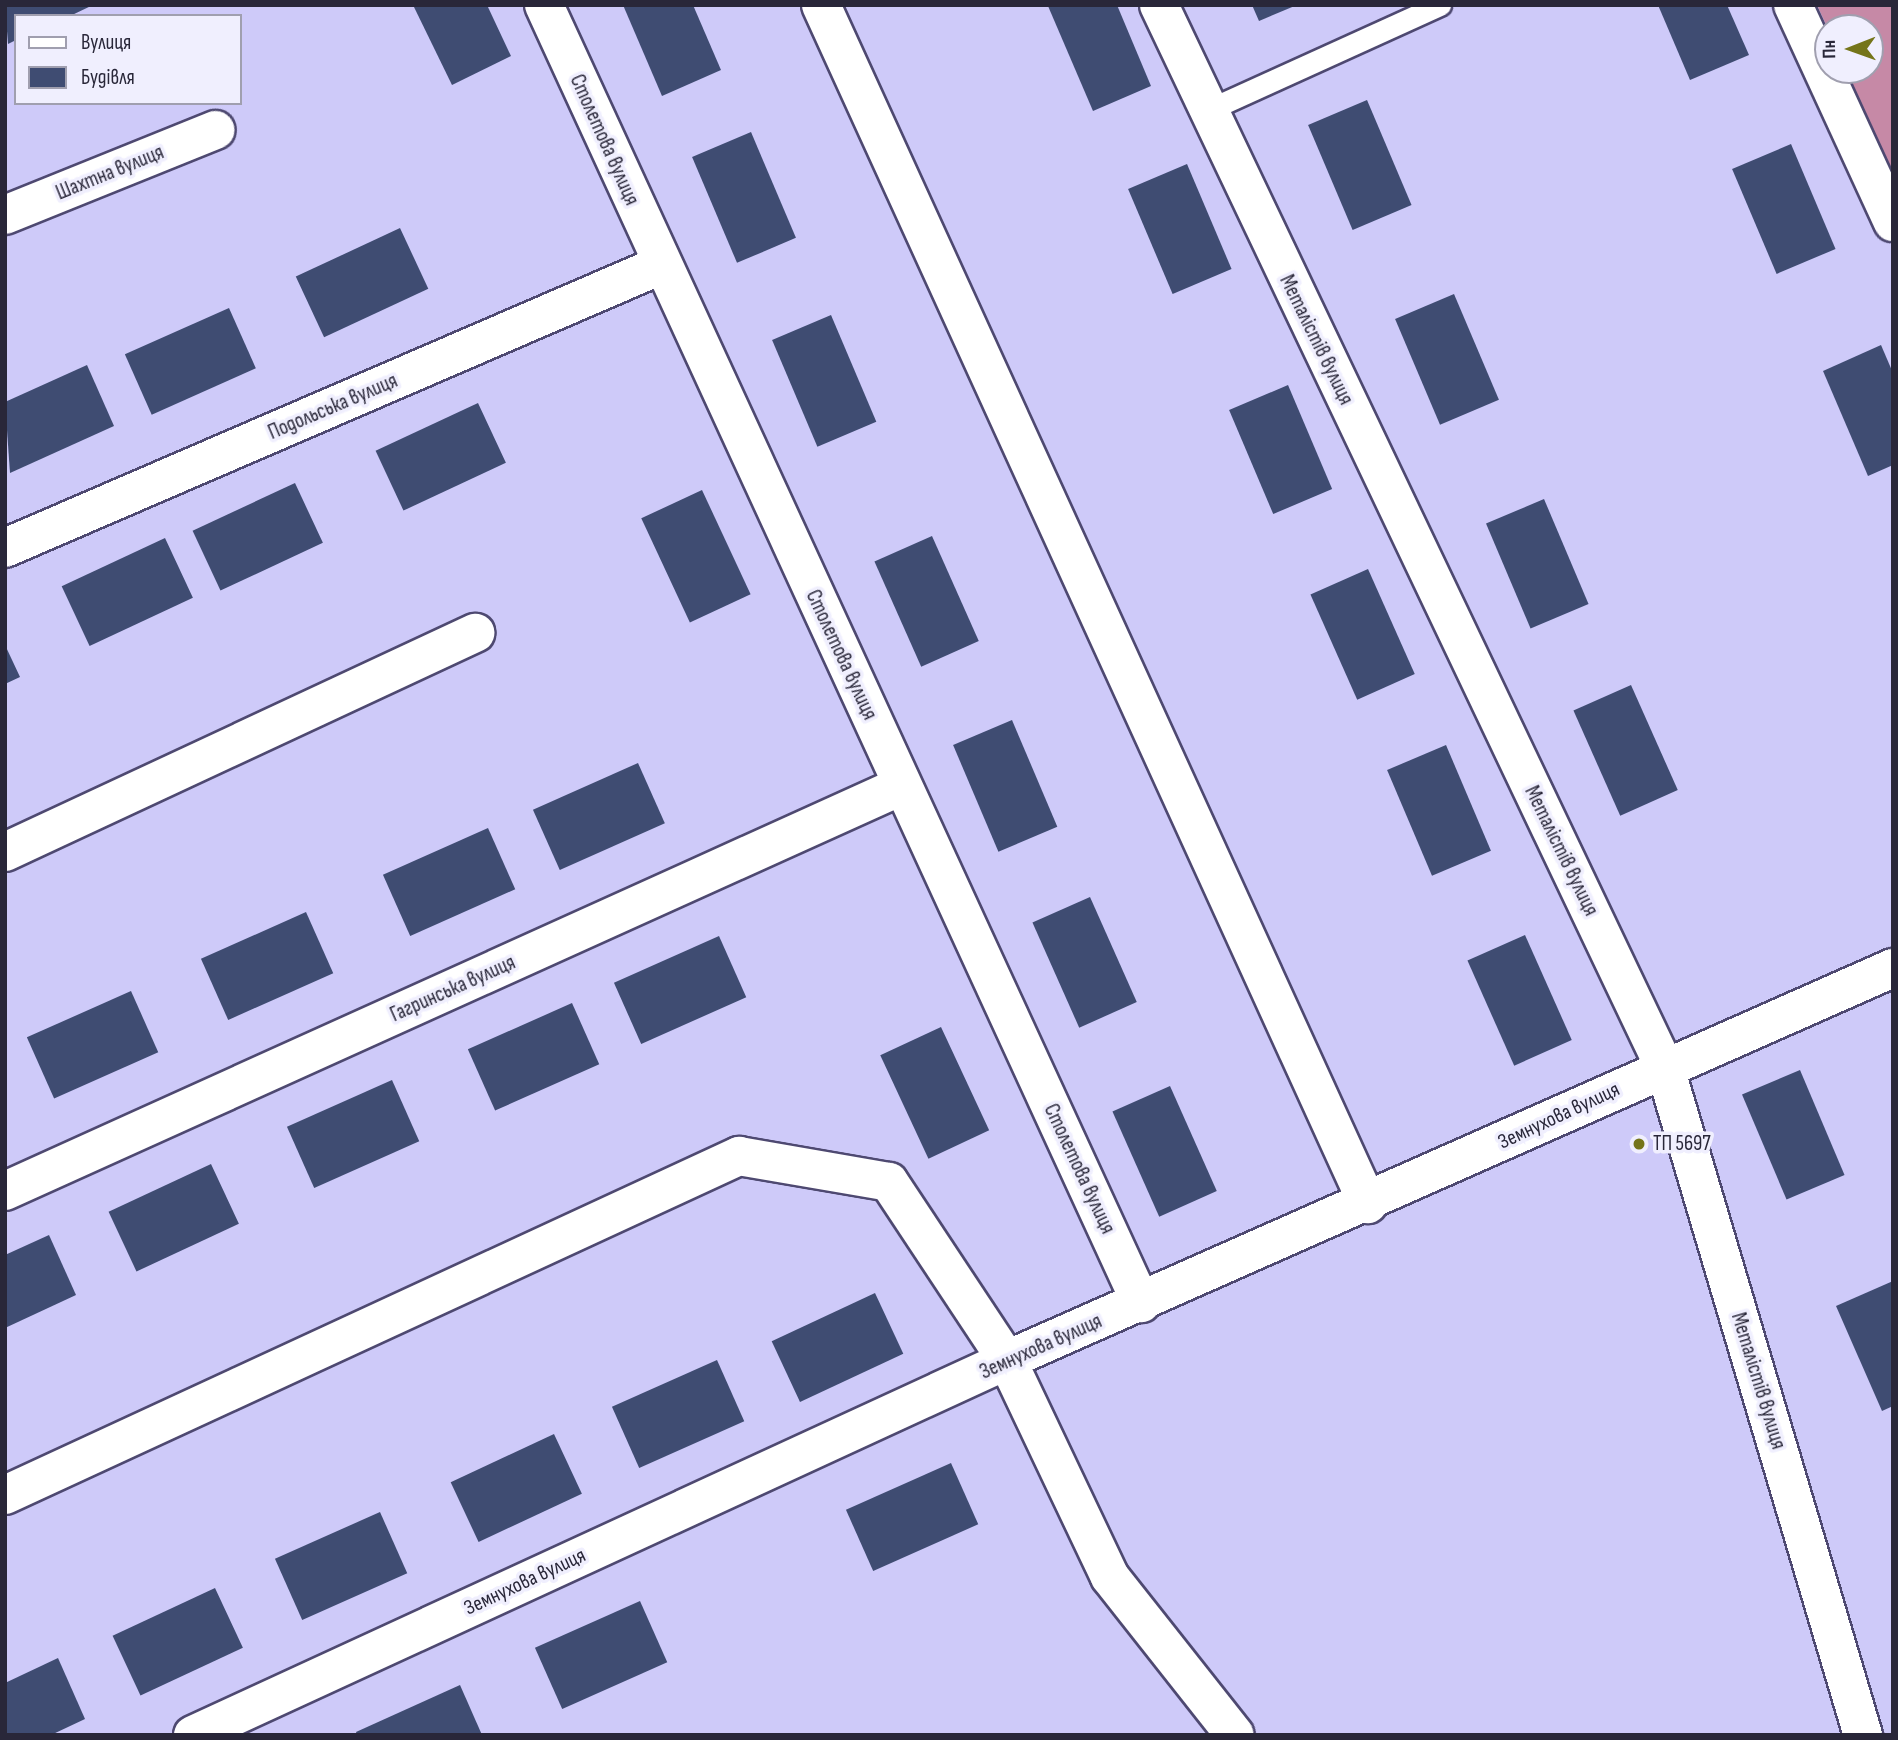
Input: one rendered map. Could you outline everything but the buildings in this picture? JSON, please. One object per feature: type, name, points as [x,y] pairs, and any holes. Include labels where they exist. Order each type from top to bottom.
[{"type":"street","name":"Столетова вулиця","points":[[544,5],[661,265],[1141,1303]]},
{"type":"street","points":[[821,5],[1368,1204]]},
{"type":"street","name":"Металістів вулиця","points":[[1159,5],[1206,111],[1665,1068],[1863,1735]]},
{"type":"street","points":[[1793,5],[1893,222]]},
{"type":"street","name":"Шахтна вулиця","points":[[5,215],[215,130]]},
{"type":"street","name":"Подольська вулиця","points":[[5,548],[661,265]]},
{"type":"street","points":[[5,852],[475,633]]},
{"type":"street","name":"Гагринська вулиця","points":[[5,1191],[901,786]]},
{"type":"street","name":"Земнухова вулиця","points":[[193,1735],[1007,1360],[1368,1204],[1665,1068],[1893,968]]},
{"type":"street","points":[[5,1495],[739,1156],[889,1182],[1007,1360],[1110,1577],[1235,1735]]},
{"type":"lane","points":[[1206,111],[1440,5]]},
{"type":"shaded area","points":[[1817,5],[1893,5],[1893,173],[1852,84],[1884,84],[1884,14],[1821,14]]},
{"type":"place","name":"ТП 5697","points":[[1639,1144]]}]
